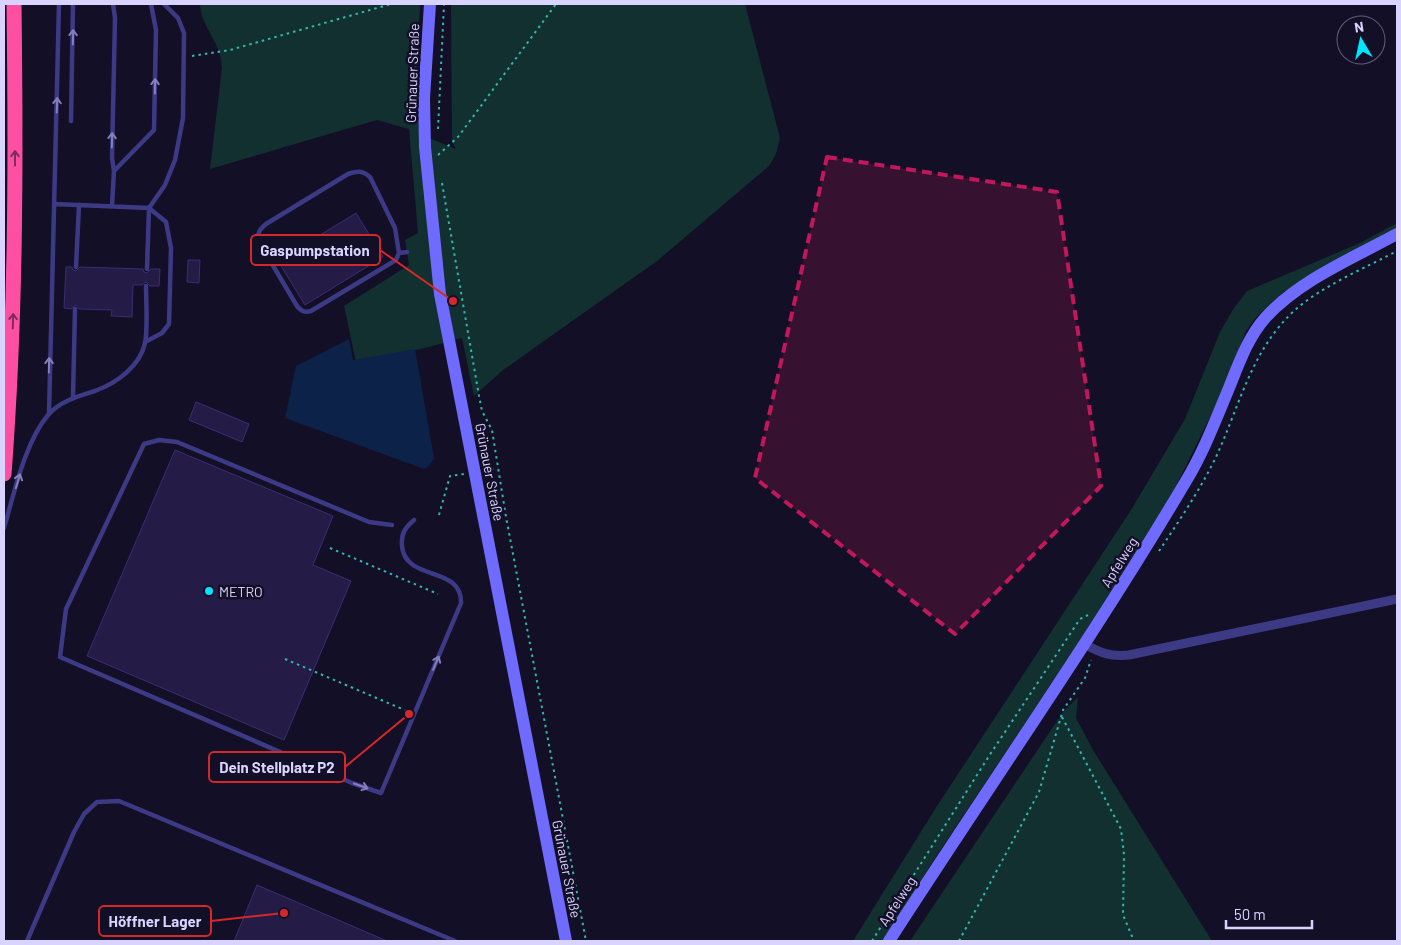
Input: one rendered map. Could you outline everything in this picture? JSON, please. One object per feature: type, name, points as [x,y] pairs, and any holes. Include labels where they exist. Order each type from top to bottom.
[{"type":"highway","points":[[4,474],[12,364],[14,300],[14,4]]},
{"type":"main road","name":"Grünauer Straße","points":[[430,4],[424,98],[431,157],[440,294],[566,941]]},
{"type":"main road","name":"Apfelweg","points":[[889,941],[1084,644],[1188,478],[1205,446],[1253,334],[1276,306],[1290,294],[1397,234]]},
{"type":"street","points":[[1084,644],[1105,654],[1116,656],[1397,599]]},
{"type":"lane","points":[[4,528],[18,478],[49,414],[59,4]]},
{"type":"lane","points":[[71,121],[73,4]]},
{"type":"lane","points":[[112,206],[115,18],[113,4]]},
{"type":"lane","points":[[114,171],[154,130],[156,30],[152,4]]},
{"type":"lane","points":[[147,269],[149,208],[165,185],[175,160],[180,142],[183,118],[184,33],[178,18],[165,4]]},
{"type":"lane","points":[[358,171],[365,172],[370,177],[395,228],[399,253],[396,260],[311,311],[306,312],[301,311],[297,306],[259,242],[258,235],[260,229],[266,224],[348,174],[358,171]]},
{"type":"lane","points":[[54,204],[149,208],[166,222],[171,248],[169,324],[162,333],[145,342]]},
{"type":"lane","points":[[76,267],[79,205]]},
{"type":"lane","points":[[399,253],[407,252]]},
{"type":"lane","points":[[49,414],[73,397],[97,390],[120,378],[136,363],[145,342],[146,286]]},
{"type":"lane","points":[[73,397],[75,309]]},
{"type":"lane","points":[[392,525],[369,522],[176,442],[159,440],[144,444],[66,609],[60,657],[352,783],[381,793],[461,603],[458,588],[439,575],[418,569],[407,560],[402,550],[402,537],[404,529],[414,520]]},
{"type":"lane","points":[[27,941],[74,832],[84,814],[97,802],[119,801],[456,941]]},
{"type":"path","points":[[185,57],[230,50],[391,4]]},
{"type":"path","points":[[438,128],[444,4]]},
{"type":"path","points":[[431,157],[458,137],[556,4]]},
{"type":"path","points":[[431,157],[436,147]]},
{"type":"path","points":[[441,182],[482,411],[492,430],[586,941]]},
{"type":"path","points":[[439,514],[450,476],[498,468]]},
{"type":"path","points":[[330,548],[438,594]]},
{"type":"path","points":[[285,659],[414,714]]},
{"type":"path","points":[[959,941],[1039,792],[1063,710],[1085,678]]},
{"type":"path","points":[[1062,717],[1121,829],[1124,855],[1123,915],[1134,941]]},
{"type":"highlighted area","points":[[827,157],[1057,192],[1101,486],[955,634],[755,478]]},
{"type":"green space","points":[[200,4],[420,4],[416,85],[419,134],[456,149],[452,142],[451,4],[745,4],[780,138],[776,154],[769,166],[657,261],[503,370],[474,396],[462,338],[425,348],[356,362],[344,306],[409,265],[405,240],[418,233],[409,129],[377,120],[210,169],[222,68],[220,54],[202,16]]},
{"type":"green space","points":[[1397,223],[1397,228],[1285,291],[1258,315],[1246,331],[1217,403],[1173,492],[1079,642],[939,852],[883,941],[853,941],[937,806],[1131,510],[1185,419],[1220,332],[1234,308],[1247,291],[1360,243]]},
{"type":"green space","points":[[1078,697],[1076,718],[1093,750],[1212,941],[910,941],[1063,712]]},
{"type":"water","points":[[349,339],[353,360],[415,349],[434,458],[429,466],[424,469],[285,418],[296,366]]},
{"type":"building","points":[[356,213],[383,257],[305,305],[278,261]]},
{"type":"building","points":[[188,260],[200,260],[199,283],[187,282]]},
{"type":"building","points":[[66,267],[72,267],[76,271],[80,267],[143,269],[147,273],[151,269],[160,269],[159,286],[150,286],[146,282],[142,285],[133,285],[132,317],[111,316],[112,310],[79,309],[76,305],[71,309],[64,308]]},
{"type":"building","points":[[196,402],[249,424],[242,442],[189,420]]},
{"type":"building","name":"METRO","points":[[175,450],[333,516],[313,565],[351,581],[284,740],[87,656]]},
{"type":"building","points":[[257,885],[387,941],[234,941]]},
{"type":"place","name":"Gaspumpstation","points":[[453,301]]},
{"type":"place","name":"METRO","points":[[209,591]]},
{"type":"place","name":"Dein Stellplatz P2","points":[[409,714]]},
{"type":"place","name":"Höffner Lager","points":[[284,913]]}]
